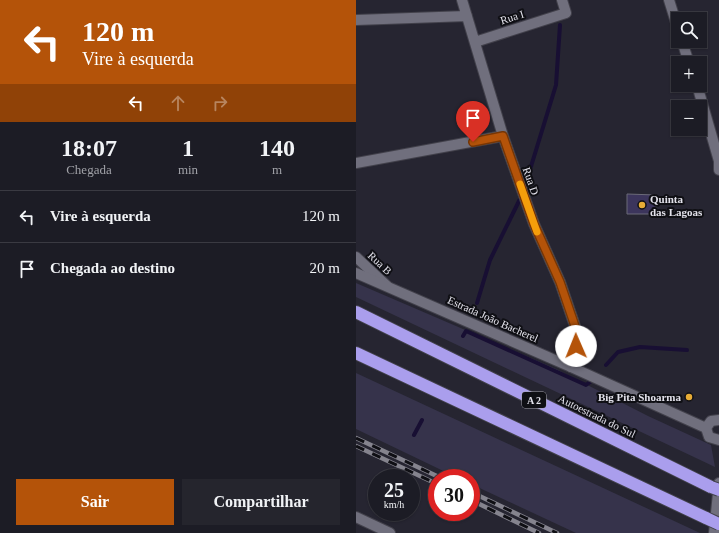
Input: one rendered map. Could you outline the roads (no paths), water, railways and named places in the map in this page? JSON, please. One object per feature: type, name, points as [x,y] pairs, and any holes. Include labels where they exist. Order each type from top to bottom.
[{"type":"highway","name":"Autoestrada do Sul","points":[[356,312],[716,487]]},
{"type":"highway","points":[[356,353],[719,524]]},
{"type":"street","name":"Rua D","points":[[462,0],[503,136],[534,224],[560,282],[578,335],[570,367]]},
{"type":"street","name":"Rua I","points":[[475,42],[566,13],[562,0]]},
{"type":"street","points":[[668,0],[672,12]]},
{"type":"street","points":[[356,20],[467,16]]},
{"type":"street","points":[[699,92],[718,161],[719,170]]},
{"type":"street","points":[[356,163],[503,136]]},
{"type":"street","name":"Rua B","points":[[356,257],[387,286]]},
{"type":"street","name":"Estrada João Bacherel","points":[[356,273],[706,428]]},
{"type":"street","points":[[719,420],[711,421],[706,428],[710,437],[719,441]]},
{"type":"street","points":[[714,533],[716,487]]},
{"type":"street","points":[[356,517],[390,533]]},
{"type":"waterway","points":[[529,173],[556,85],[560,25]]},
{"type":"waterway","points":[[477,303],[490,260],[520,199]]},
{"type":"waterway","points":[[463,336],[466,331],[586,385],[590,382]]},
{"type":"waterway","points":[[606,365],[618,352],[640,347],[687,350]]},
{"type":"waterway","points":[[414,435],[422,420]]},
{"type":"railway","points":[[356,438],[428,472]]},
{"type":"railway","points":[[356,446],[428,480]]},
{"type":"railway","points":[[480,496],[557,533]]},
{"type":"railway","points":[[480,504],[539,533]]},
{"type":"place","name":"Quinta das Lagoas","points":[[642,205]]},
{"type":"place","name":"Big Pita Shoarma","points":[[689,397]]}]
